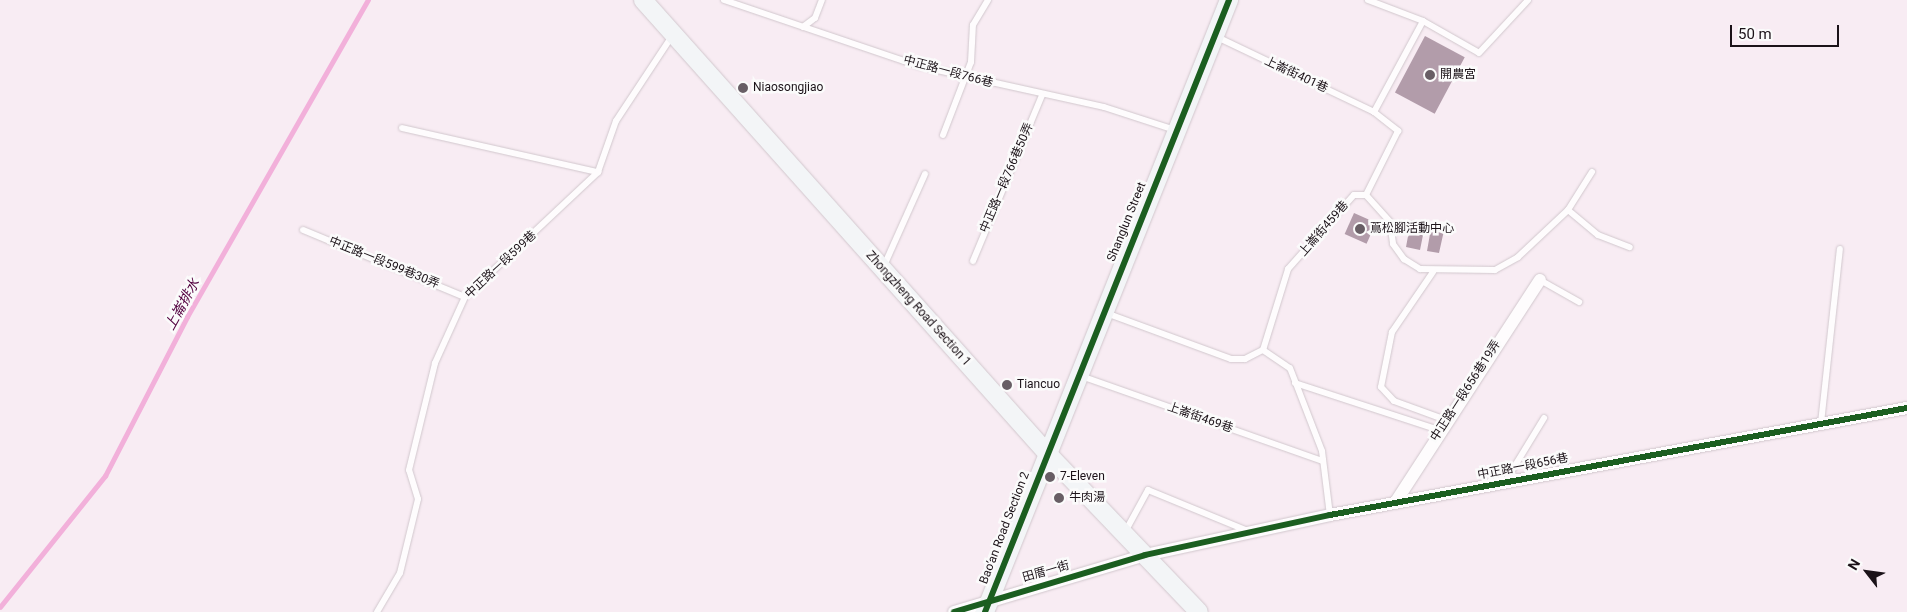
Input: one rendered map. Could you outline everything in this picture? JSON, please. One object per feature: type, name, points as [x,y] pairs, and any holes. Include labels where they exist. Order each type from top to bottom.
[{"type":"main road","name":"Zhongzheng Road Section 1","points":[[643,0],[1046,452],[1199,612]]},
{"type":"main road","name":"Shanglun Street","points":[[1046,452],[1176,131],[1217,37],[1229,0]]},
{"type":"main road","name":"Bao’an Road Section 2","points":[[987,606],[1046,452]]},
{"type":"street","name":"中正路一段656巷19弄","points":[[1395,503],[1442,425],[1540,280]]},
{"type":"street","name":"中正路一段656巷","points":[[1145,555],[1330,515],[1907,408]]},
{"type":"street","name":"田厝一街","points":[[954,612],[987,606],[1145,555]]},
{"type":"lane","name":"中正路一段766巷","points":[[724,0],[965,79],[1104,107],[1176,131]]},
{"type":"lane","points":[[803,27],[815,18],[822,0]]},
{"type":"lane","points":[[943,135],[971,62],[973,25],[988,0]]},
{"type":"lane","points":[[1368,0],[1423,21],[1479,53],[1528,0]]},
{"type":"lane","points":[[1374,112],[1423,21]]},
{"type":"lane","name":"中正路一段599巷","points":[[377,612],[400,573],[418,500],[409,470],[435,363],[465,296],[598,172],[616,121],[673,34]]},
{"type":"lane","name":"上崙街401巷","points":[[1217,37],[1374,112],[1398,131],[1366,195]]},
{"type":"lane","name":"中正路一段766巷50弄","points":[[973,261],[1042,95]]},
{"type":"lane","points":[[402,128],[598,172]]},
{"type":"lane","points":[[1366,195],[1390,222],[1393,244],[1404,259],[1433,272],[1495,270],[1518,257],[1568,210],[1592,172]]},
{"type":"lane","points":[[883,269],[925,174]]},
{"type":"lane","name":"上崙街459巷","points":[[1264,350],[1288,269],[1354,195],[1366,195]]},
{"type":"lane","points":[[1568,210],[1598,235],[1630,247]]},
{"type":"lane","name":"中正路一段599巷30弄","points":[[303,230],[465,296]]},
{"type":"lane","points":[[1821,424],[1840,249]]},
{"type":"lane","points":[[1433,272],[1392,332],[1382,387],[1394,401],[1442,425]]},
{"type":"lane","points":[[1540,280],[1579,302]]},
{"type":"lane","points":[[1103,312],[1231,359],[1245,358],[1264,350],[1290,368],[1323,461],[1330,515]]},
{"type":"lane","name":"上崙街469巷","points":[[1078,374],[1323,461]]},
{"type":"lane","points":[[1295,383],[1442,425]]},
{"type":"lane","points":[[1504,482],[1544,418]]},
{"type":"lane","points":[[1124,533],[1148,490],[1251,532]]},
{"type":"building","name":"開農宮","points":[[1425,36],[1465,57],[1435,114],[1395,93]]},
{"type":"building","name":"蔦松腳活動中心","points":[[1354,213],[1376,223],[1367,244],[1345,234]]},
{"type":"building","points":[[1411,220],[1445,226],[1439,253],[1427,251],[1430,234],[1423,235],[1420,250],[1406,247]]},
{"type":"waterway","name":"上崙排水","points":[[0,607],[105,476],[187,317],[368,0]]},
{"type":"cycle path","points":[[985,612],[1229,0]]},
{"type":"cycle path","points":[[954,612],[1145,555],[1330,515],[1907,408]]},
{"type":"place","name":"開農宮","points":[[1430,75]]},
{"type":"place","name":"Niaosongjiao","points":[[743,88]]},
{"type":"place","name":"蔦松腳活動中心","points":[[1360,229]]},
{"type":"place","name":"Tiancuo","points":[[1007,385]]},
{"type":"place","name":"7-Eleven","points":[[1050,477]]},
{"type":"place","name":"牛肉湯","points":[[1059,498]]}]
